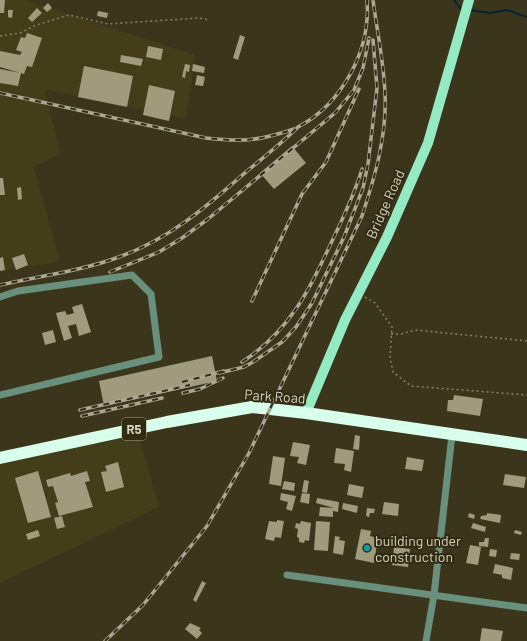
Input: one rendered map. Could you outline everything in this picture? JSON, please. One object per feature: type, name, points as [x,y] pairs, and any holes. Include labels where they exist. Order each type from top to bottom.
[{"type":"highway","name":"Park Road","points":[[0,458],[231,409],[252,407],[306,412],[527,445]]},
{"type":"main road","name":"Bridge Road","points":[[306,412],[345,320],[387,237],[428,143],[469,0]]},
{"type":"street","points":[[0,297],[18,291],[132,275],[151,294],[159,357],[0,395]]},
{"type":"street","points":[[426,641],[434,595],[452,435]]},
{"type":"street","points":[[287,575],[527,608]]},
{"type":"path","points":[[0,36],[20,33],[36,25],[69,15],[108,24],[199,18],[209,20]]},
{"type":"path","points":[[359,292],[375,303],[392,327],[390,357],[393,372],[411,386],[527,395]]},
{"type":"path","points":[[391,334],[401,334],[415,330],[527,341]]},
{"type":"shaded area","points":[[0,0],[24,0],[195,55],[186,119],[44,89],[61,154],[34,167],[60,262],[0,271]]},
{"type":"shaded area","points":[[139,435],[159,507],[0,583],[0,452],[2,461]]},
{"type":"building","points":[[0,0],[5,0],[4,13],[0,13]]},
{"type":"building","points":[[48,3],[52,8],[47,12],[43,8]]},
{"type":"building","points":[[37,8],[42,13],[32,22],[28,18]]},
{"type":"building","points":[[8,10],[13,10],[12,18],[8,17]]},
{"type":"building","points":[[98,11],[108,13],[107,18],[97,16]]},
{"type":"building","points":[[27,33],[42,38],[32,67],[27,66],[24,74],[0,67],[0,51],[20,55],[22,52],[16,50],[21,37],[25,38]]},
{"type":"building","points":[[240,35],[245,37],[238,60],[233,58]]},
{"type":"building","points":[[148,46],[163,49],[161,60],[146,57]]},
{"type":"building","points":[[121,55],[143,59],[141,66],[120,62]]},
{"type":"building","points":[[185,64],[190,65],[189,72],[186,71],[185,78],[182,77]]},
{"type":"building","points":[[193,64],[205,67],[204,73],[192,71]]},
{"type":"building","points":[[84,66],[133,76],[127,107],[78,97]]},
{"type":"building","points":[[0,69],[21,73],[18,86],[0,83]]},
{"type":"building","points":[[197,75],[205,77],[203,86],[195,85]]},
{"type":"building","points":[[149,85],[175,91],[169,121],[143,115]]},
{"type":"building","points":[[292,146],[306,163],[274,189],[260,173]]},
{"type":"building","points":[[0,178],[3,178],[5,195],[0,195]]},
{"type":"building","points":[[21,187],[22,199],[18,200],[17,188]]},
{"type":"building","points":[[24,254],[28,265],[16,270],[12,258]]},
{"type":"building","points":[[3,257],[5,270],[0,271],[0,258]]},
{"type":"building","points":[[82,304],[91,332],[79,336],[76,324],[68,326],[72,338],[64,341],[56,313],[65,311],[67,315],[74,313],[72,307]]},
{"type":"building","points":[[53,330],[56,342],[45,345],[42,333]]},
{"type":"building","points":[[212,356],[217,381],[104,406],[99,381]]},
{"type":"building","points":[[454,395],[483,399],[480,416],[447,411],[448,400],[453,400]]},
{"type":"building","points":[[355,435],[360,436],[359,450],[353,449]]},
{"type":"building","points":[[293,442],[310,445],[306,465],[297,463],[299,457],[290,456]]},
{"type":"building","points":[[336,448],[354,451],[351,472],[344,470],[345,464],[334,463]]},
{"type":"building","points":[[273,456],[285,458],[281,486],[269,484]]},
{"type":"building","points":[[407,457],[424,460],[422,471],[405,469]]},
{"type":"building","points":[[118,462],[124,487],[106,492],[101,472],[107,471],[105,466]]},
{"type":"building","points":[[38,471],[51,517],[28,523],[15,478]]},
{"type":"building","points":[[87,471],[90,481],[85,482],[93,507],[59,516],[55,503],[58,502],[53,486],[48,487],[46,480],[70,473],[71,476]]},
{"type":"building","points":[[505,474],[526,477],[524,488],[503,485]]},
{"type":"building","points":[[304,480],[309,481],[307,493],[302,492]]},
{"type":"building","points":[[284,481],[295,483],[294,491],[282,489]]},
{"type":"building","points":[[349,484],[364,487],[362,498],[347,495]]},
{"type":"building","points":[[281,493],[296,496],[292,511],[286,509],[288,502],[280,500]]},
{"type":"building","points":[[302,493],[310,494],[309,504],[300,502]]},
{"type":"building","points":[[317,498],[339,502],[338,512],[333,511],[333,517],[319,516],[320,507],[334,508],[316,503]]},
{"type":"building","name":"building under construction","points":[[384,502],[399,504],[398,516],[382,514]]},
{"type":"building","points":[[343,503],[358,506],[357,513],[342,509]]},
{"type":"building","points":[[367,508],[375,509],[374,513],[370,513],[369,517],[366,516]]},
{"type":"building","points":[[469,513],[475,515],[474,519],[468,517]]},
{"type":"building","points":[[487,513],[501,515],[500,523],[480,519],[481,516],[487,515]]},
{"type":"building","points":[[62,516],[65,527],[57,529],[54,518]]},
{"type":"building","points":[[277,520],[284,521],[281,538],[275,537],[274,541],[265,539],[269,521],[277,522]]},
{"type":"building","points":[[301,521],[311,523],[309,541],[305,540],[304,543],[299,542],[299,538],[297,537],[298,529],[295,528],[296,523],[300,524]]},
{"type":"building","points":[[316,521],[330,522],[328,551],[314,550]]},
{"type":"building","points":[[473,523],[486,527],[485,532],[471,528]]},
{"type":"building","name":"building under construction","points":[[361,529],[371,531],[370,536],[378,538],[374,563],[355,559]]},
{"type":"building","points":[[38,530],[40,536],[28,540],[26,534]]},
{"type":"building","points":[[515,530],[522,532],[521,535],[514,533]]},
{"type":"building","points":[[335,536],[340,537],[339,540],[345,541],[343,555],[333,553]]},
{"type":"building","points":[[485,538],[489,538],[488,547],[479,546],[479,542],[484,542]]},
{"type":"building","points":[[470,545],[481,547],[478,565],[466,563]]},
{"type":"building","points":[[394,547],[410,549],[408,567],[392,565],[392,563],[389,562],[389,559],[393,559]]},
{"type":"building","points":[[490,549],[497,550],[496,557],[489,556]]},
{"type":"building","points":[[511,553],[520,554],[519,560],[510,559]]},
{"type":"building","points":[[495,564],[513,568],[511,580],[502,578],[502,575],[493,573]]},
{"type":"building","points":[[202,581],[206,583],[196,602],[193,600]]},
{"type":"building","points":[[190,623],[201,628],[199,630],[202,633],[197,639],[185,629]]},
{"type":"building","points":[[482,628],[503,631],[501,641],[480,641]]},
{"type":"waterway","points":[[454,0],[460,8],[464,9]]},
{"type":"waterway","points":[[470,10],[490,13],[507,10],[527,17]]},
{"type":"railway","points":[[0,285],[75,270],[119,257],[155,241],[172,231],[202,209],[298,127],[314,117],[340,90],[359,56],[367,19],[367,0]]},
{"type":"railway","points":[[105,641],[143,605],[207,526],[249,453],[362,216],[379,156],[385,110],[383,71],[373,0]]},
{"type":"railway","points":[[110,272],[159,252],[182,238],[208,219],[335,113],[354,90],[363,68],[369,38]]},
{"type":"railway","points":[[219,373],[244,367],[253,362],[282,342],[296,327],[312,303],[344,237],[363,188],[368,164],[377,88],[373,40]]},
{"type":"railway","points":[[252,301],[302,194],[326,162],[359,89]]},
{"type":"railway","points":[[0,93],[206,138],[251,140],[294,129]]},
{"type":"railway","points":[[242,362],[259,350],[274,336],[297,308],[307,292],[353,196],[362,169]]},
{"type":"railway","points":[[182,382],[224,371]]},
{"type":"railway","points":[[183,393],[200,389],[223,378]]},
{"type":"railway","points":[[80,410],[190,385]]},
{"type":"railway","points":[[82,416],[162,398]]},
{"type":"place","name":"building under construction","points":[[367,548]]}]
